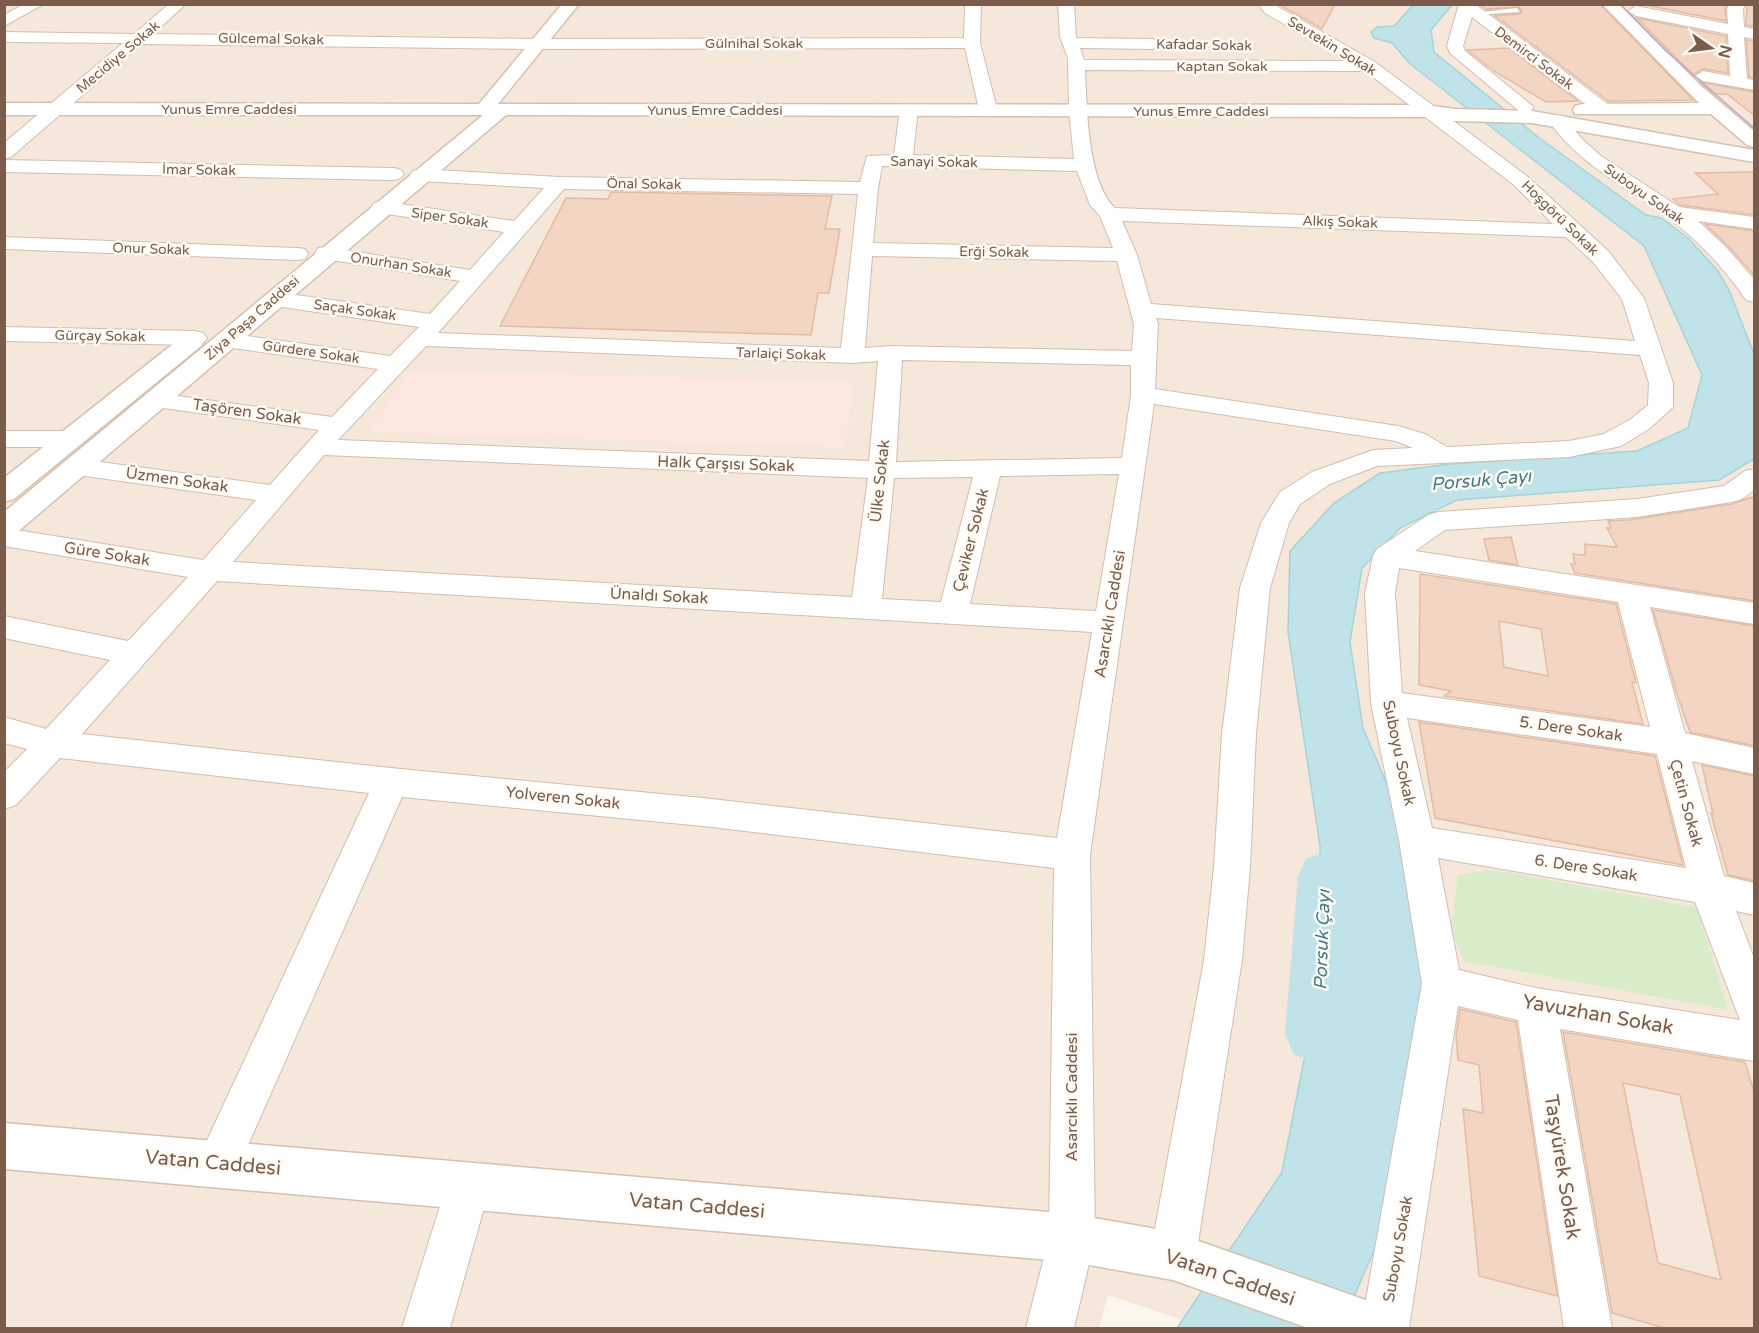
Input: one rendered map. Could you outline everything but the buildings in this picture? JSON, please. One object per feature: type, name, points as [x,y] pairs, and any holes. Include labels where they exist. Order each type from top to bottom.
[{"type":"main road","name":"Ziya Paşa Caddesi","points":[[4,528],[420,175],[485,110],[572,4]]},
{"type":"main road","points":[[1610,4],[1715,108],[1755,142]]},
{"type":"main road","name":"Yunus Emre Caddesi","points":[[1557,115],[1603,109],[1715,108]]},
{"type":"main road","name":"Yunus Emre Caddesi","points":[[4,110],[988,109],[1426,111],[1455,115],[1529,112],[1755,142]]},
{"type":"main road","name":"Ziya Paşa Caddesi","points":[[4,493],[394,174],[485,110]]},
{"type":"main road","name":"Yunus Emre Caddesi","points":[[1557,115],[1755,156]]},
{"type":"main road","name":"Vatan Caddesi","points":[[4,1146],[1072,1238],[1173,1256],[1376,1329]]},
{"type":"street","points":[[4,21],[37,4]]},
{"type":"street","name":"Mecidiye Sokak","points":[[4,153],[179,4]]},
{"type":"street","points":[[973,4],[972,43],[988,109]]},
{"type":"street","name":"Asarcıklı Caddesi","points":[[1050,1329],[1072,1238],[1072,855],[1134,466],[1143,395],[1146,324],[1126,255],[1109,214],[1100,205],[1084,165],[1066,4]]},
{"type":"street","name":"Sevtekin Sokak","points":[[1265,4],[1270,10],[1369,66],[1426,111]]},
{"type":"street","points":[[1702,76],[1747,84],[1731,7],[1755,13]]},
{"type":"street","points":[[1470,8],[1455,46],[1458,53],[1529,112]]},
{"type":"street","name":"Demirci Sokak","points":[[1470,8],[1603,109]]},
{"type":"street","points":[[1636,11],[1755,34]]},
{"type":"street","name":"Gülcemal Sokak","points":[[4,37],[142,37],[537,44]]},
{"type":"street","name":"Gülnihal Sokak","points":[[537,44],[972,43]]},
{"type":"street","name":"Kafadar Sokak","points":[[1073,54],[1175,44]]},
{"type":"street","points":[[1303,46],[1338,47]]},
{"type":"street","name":"Kaptan Sokak","points":[[1073,54],[1369,66]]},
{"type":"street","points":[[903,161],[909,109]]},
{"type":"street","name":"Hoşgörü Sokak","points":[[1426,111],[1521,180],[1571,231],[1601,257],[1633,298],[1661,382],[1660,408],[1640,424],[1612,440],[1569,449],[1442,454]]},
{"type":"street","name":"Suboyu Sokak","points":[[1557,115],[1584,151],[1627,183],[1674,212],[1752,286]]},
{"type":"street","name":"Sanayi Sokak","points":[[852,356],[868,188],[874,160],[1084,165]]},
{"type":"street","name":"İmar Sokak","points":[[4,166],[394,174]]},
{"type":"street","name":"Önal Sokak","points":[[420,175],[559,183],[868,188]]},
{"type":"street","points":[[4,795],[135,654],[317,447],[427,331],[559,183]]},
{"type":"street","name":"Siper Sokak","points":[[381,207],[519,228]]},
{"type":"street","points":[[1674,212],[1755,223]]},
{"type":"street","name":"Alkış Sokak","points":[[1109,214],[1571,231]]},
{"type":"street","name":"Onur Sokak","points":[[4,243],[297,254]]},
{"type":"street","name":"Erği Sokak","points":[[862,249],[1126,255]]},
{"type":"street","name":"Onurhan Sokak","points":[[326,253],[475,277]]},
{"type":"street","name":"Saçak Sokak","points":[[275,299],[427,331]]},
{"type":"street","points":[[1141,310],[1652,353]]},
{"type":"street","name":"Tarlaiçi Sokak","points":[[427,331],[852,356],[891,353],[1143,358]]},
{"type":"street","name":"Gürçay Sokak","points":[[4,334],[195,338]]},
{"type":"street","name":"Gürdere Sokak","points":[[226,340],[396,363]]},
{"type":"street","name":"Ülke Sokak","points":[[866,608],[882,470],[891,353]]},
{"type":"street","points":[[1143,395],[1398,434],[1416,440],[1442,454]]},
{"type":"street","name":"Taşören Sokak","points":[[156,400],[338,424]]},
{"type":"street","points":[[4,438],[69,440]]},
{"type":"street","name":"Halk Çarşısı Sokak","points":[[317,447],[882,470],[1134,466]]},
{"type":"street","points":[[1173,1256],[1223,960],[1232,867],[1239,734],[1255,588],[1275,523],[1290,498],[1321,478],[1373,458],[1442,454]]},
{"type":"street","name":"Üzmen Sokak","points":[[78,467],[276,494]]},
{"type":"street","name":"Çeviker Sokak","points":[[953,612],[989,468]]},
{"type":"street","points":[[1387,556],[1438,521],[1637,508],[1732,493],[1751,483]]},
{"type":"street","name":"Güre Sokak","points":[[4,537],[210,571]]},
{"type":"street","points":[[1387,556],[1755,614]]},
{"type":"street","name":"Suboyu Sokak","points":[[1385,1329],[1442,984],[1417,840],[1387,704],[1380,593],[1387,556]]},
{"type":"street","name":"Ünaldı Sokak","points":[[210,571],[1108,622]]},
{"type":"street","name":"Çetin Sokak","points":[[1631,593],[1709,888],[1755,1008]]},
{"type":"street","points":[[4,627],[135,654]]},
{"type":"street","name":"5. Dere Sokak","points":[[1387,704],[1670,742],[1755,761]]},
{"type":"street","name":"Yolveren Sokak","points":[[4,730],[53,744],[391,782],[703,812],[1072,855]]},
{"type":"street","points":[[218,1164],[391,782]]},
{"type":"street","name":"6. Dere Sokak","points":[[1417,840],[1709,888],[1755,899]]},
{"type":"street","name":"Yavuzhan Sokak","points":[[1442,984],[1536,1006],[1755,1042]]},
{"type":"street","name":"Taşyürek Sokak","points":[[1536,1006],[1588,1329]]},
{"type":"street","points":[[426,1329],[468,1186]]},
{"type":"lane","points":[[1470,8],[1517,10]]},
{"type":"shaded area","points":[[5,5],[1754,5],[1754,1328],[1206,1328],[1108,1295],[1099,1328],[5,1328]]},
{"type":"shaded area","points":[[411,370],[853,381],[845,448],[369,432]]},
{"type":"green space","points":[[1494,870],[1696,907],[1729,1010],[1463,961],[1451,927],[1458,875]]},
{"type":"water","points":[[1413,5],[1452,5],[1431,30],[1434,52],[1538,137],[1646,215],[1661,218],[1688,238],[1718,271],[1729,290],[1754,354],[1754,459],[1719,480],[1457,500],[1400,528],[1362,568],[1350,642],[1363,728],[1413,845],[1427,1052],[1392,1210],[1340,1328],[1177,1328],[1282,1172],[1324,958],[1320,846],[1288,632],[1290,551],[1334,503],[1380,473],[1450,464],[1637,451],[1688,428],[1702,375],[1644,246],[1409,63],[1392,43],[1374,38],[1371,32],[1377,27],[1394,26]]},
{"type":"waterway","name":"Porsuk Çayı","points":[[1316,1034],[1326,876]]},
{"type":"tram line","points":[[1620,4],[1665,50],[1754,128]]}]
